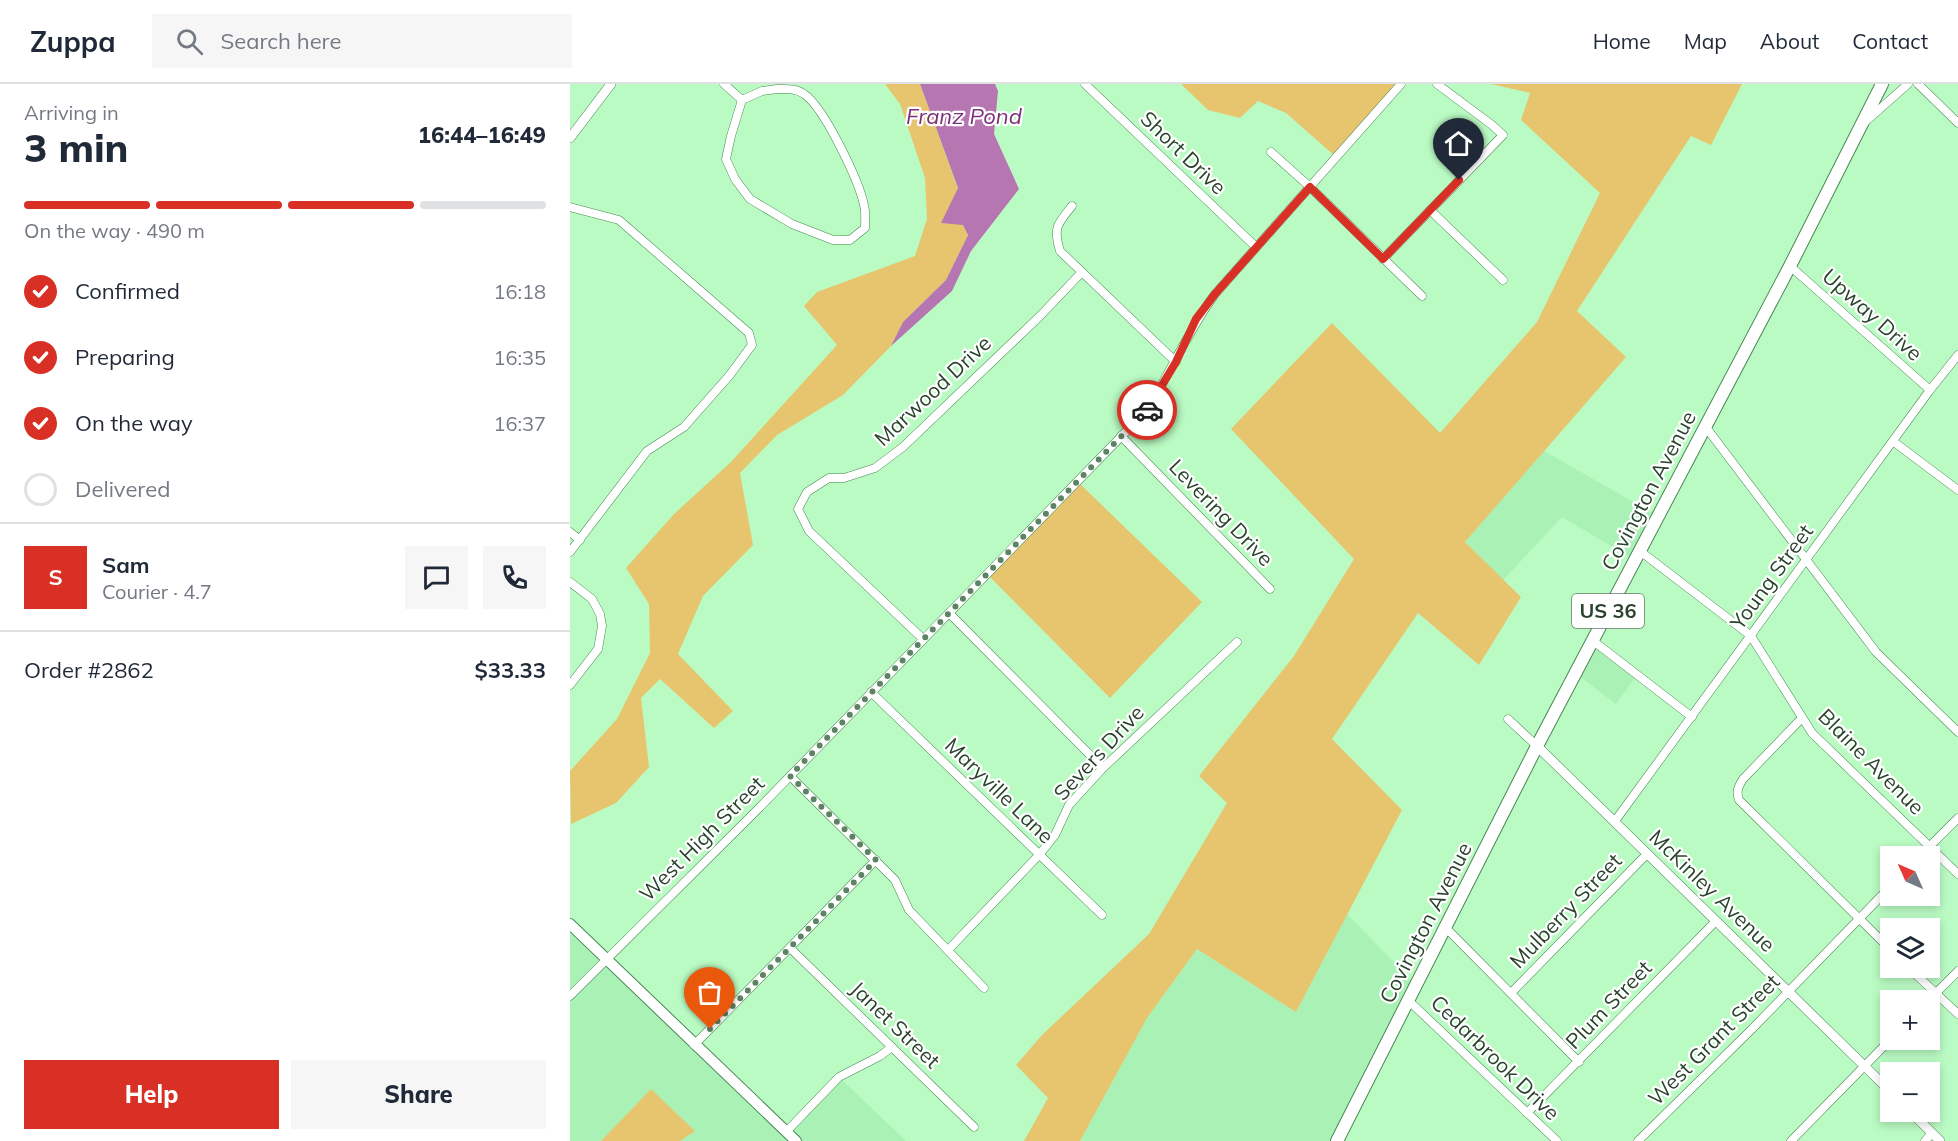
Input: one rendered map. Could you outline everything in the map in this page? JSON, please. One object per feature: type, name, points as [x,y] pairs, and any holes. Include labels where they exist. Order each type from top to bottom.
[{"type":"main road","name":"Covington Avenue","points":[[1337,1141],[1537,746],[1790,266],[1882,84]]},
{"type":"main road","points":[[570,924],[796,1141]]},
{"type":"street","points":[[571,136],[611,84]]},
{"type":"street","points":[[724,84],[742,100]]},
{"type":"street","name":"Short Drive","points":[[1085,84],[1256,248]]},
{"type":"street","name":"West High Street","points":[[570,996],[790,776],[1148,409],[1176,362],[1196,319],[1215,294],[1401,84]]},
{"type":"street","points":[[1383,259],[1503,135],[1437,84]]},
{"type":"street","points":[[1862,125],[1908,84]]},
{"type":"street","points":[[1918,84],[1958,123]]},
{"type":"street","points":[[777,89],[792,89],[805,94],[826,119],[855,178],[864,206],[865,228],[850,240],[833,240],[792,224],[750,199],[735,179],[726,159],[730,136],[742,100],[777,89]]},
{"type":"street","points":[[1271,152],[1422,296]]},
{"type":"street","points":[[1072,206],[1059,222],[1056,237],[1060,251],[1176,362]]},
{"type":"street","points":[[570,207],[619,220],[749,333],[752,345],[729,376],[684,427],[647,451],[570,552]]},
{"type":"street","points":[[1430,210],[1503,280]]},
{"type":"street","name":"Upway Drive","points":[[1790,266],[1930,390]]},
{"type":"street","name":"Marwood Drive","points":[[923,639],[809,531],[798,509],[807,492],[829,478],[844,478],[875,468],[903,447],[1041,315],[1081,273]]},
{"type":"street","name":"Young Street","points":[[1615,821],[1930,390],[1958,355]]},
{"type":"street","points":[[1705,426],[1875,652],[1958,732]]},
{"type":"street","name":"Levering Drive","points":[[1121,436],[1270,589]]},
{"type":"street","points":[[1894,442],[1958,490]]},
{"type":"street","points":[[570,532],[579,540]]},
{"type":"street","points":[[1640,551],[1751,636]]},
{"type":"street","points":[[570,582],[592,599],[600,614],[602,626],[598,649],[570,686]]},
{"type":"street","points":[[950,613],[1103,768]]},
{"type":"street","name":"Blaine Avenue","points":[[1751,636],[1812,733],[1929,846]]},
{"type":"street","points":[[1592,640],[1692,717]]},
{"type":"street","name":"Severs Drive","points":[[948,950],[1039,855],[1055,835],[1070,805],[1103,768],[1237,642]]},
{"type":"street","name":"Maryville Lane","points":[[871,692],[1102,915]]},
{"type":"street","points":[[1802,718],[1743,779],[1738,786],[1737,793],[1744,807],[1880,940]]},
{"type":"street","name":"McKinley Avenue","points":[[1508,719],[1880,1081]]},
{"type":"street","points":[[790,776],[895,880],[909,910],[984,988]]},
{"type":"street","points":[[1931,846],[1958,818]]},
{"type":"street","name":"Mulberry Street","points":[[1511,993],[1647,854]]},
{"type":"street","name":"Blaine Avenue","points":[[1940,857],[1958,874]]},
{"type":"street","points":[[694,1045],[876,860]]},
{"type":"street","name":"West Grant Street","points":[[1638,1141],[1880,897]]},
{"type":"street","name":"Plum Street","points":[[1527,1113],[1716,921]]},
{"type":"street","points":[[1445,927],[1579,1062]]},
{"type":"street","name":"Janet Street","points":[[790,948],[974,1127]]},
{"type":"street","points":[[1939,990],[1958,971]]},
{"type":"street","points":[[1920,978],[1933,990]]},
{"type":"street","points":[[1940,997],[1958,1014]]},
{"type":"street","name":"Cedarbrook Drive","points":[[1409,1001],[1557,1141]]},
{"type":"street","points":[[786,1132],[838,1077],[880,1056],[892,1047]]},
{"type":"street","points":[[1791,1141],[1880,1050]]},
{"type":"street","points":[[1921,1122],[1940,1141]]},
{"type":"street","points":[[1925,1141],[1932,1133]]},
{"type":"shaded area","points":[[885,84],[920,84],[958,189],[963,225],[968,235],[946,280],[903,322],[891,346],[843,395],[777,435],[740,473],[753,545],[703,596],[678,654],[733,711],[714,728],[660,679],[641,698],[649,767],[616,803],[571,824],[570,771],[617,719],[650,653],[649,604],[626,568],[674,514],[731,462],[837,345],[804,306],[817,292],[915,256],[927,219],[925,178],[900,104]]},
{"type":"shaded area","points":[[1181,84],[1401,84],[1336,157],[1286,113],[1258,101],[1240,118],[1208,110]]},
{"type":"shaded area","points":[[1491,84],[1742,84],[1711,145],[1691,136],[1577,311],[1626,357],[1465,542],[1521,597],[1479,665],[1418,613],[1332,739],[1402,810],[1296,1012],[1197,949],[1147,1018],[1080,1141],[1024,1141],[1048,1098],[1016,1065],[1042,1035],[1149,934],[1227,803],[1199,776],[1294,656],[1354,559],[1231,429],[1332,323],[1440,433],[1537,322],[1600,193],[1521,120],[1530,93]]},
{"type":"shaded area","points":[[1544,451],[1658,516],[1635,560],[1562,517],[1503,580],[1465,542]]},
{"type":"shaded area","points":[[1077,481],[1202,602],[1110,698],[987,574]]},
{"type":"shaded area","points":[[1592,640],[1637,675],[1616,704],[1575,673]]},
{"type":"shaded area","points":[[1347,914],[1417,986],[1340,1136],[1345,1141],[1080,1141],[1147,1018],[1197,949],[1296,1012]]},
{"type":"shaded area","points":[[570,924],[786,1131],[839,1077],[906,1141],[680,1141],[695,1131],[651,1089],[601,1141],[570,1141]]},
{"type":"shaded area","points":[[651,1089],[695,1131],[680,1141],[601,1141]]},
{"type":"water","name":"Franz Pond","points":[[920,84],[995,84],[998,91],[994,134],[1019,189],[971,251],[952,291],[891,346],[903,322],[946,280],[968,235],[963,225],[941,223],[958,188]]},
{"type":"way so far","points":[[710,1029],[876,860],[790,776],[1147,410]]},
{"type":"route","points":[[1147,410],[1176,362],[1196,319],[1215,294],[1310,187],[1383,259],[1459,180]]}]
